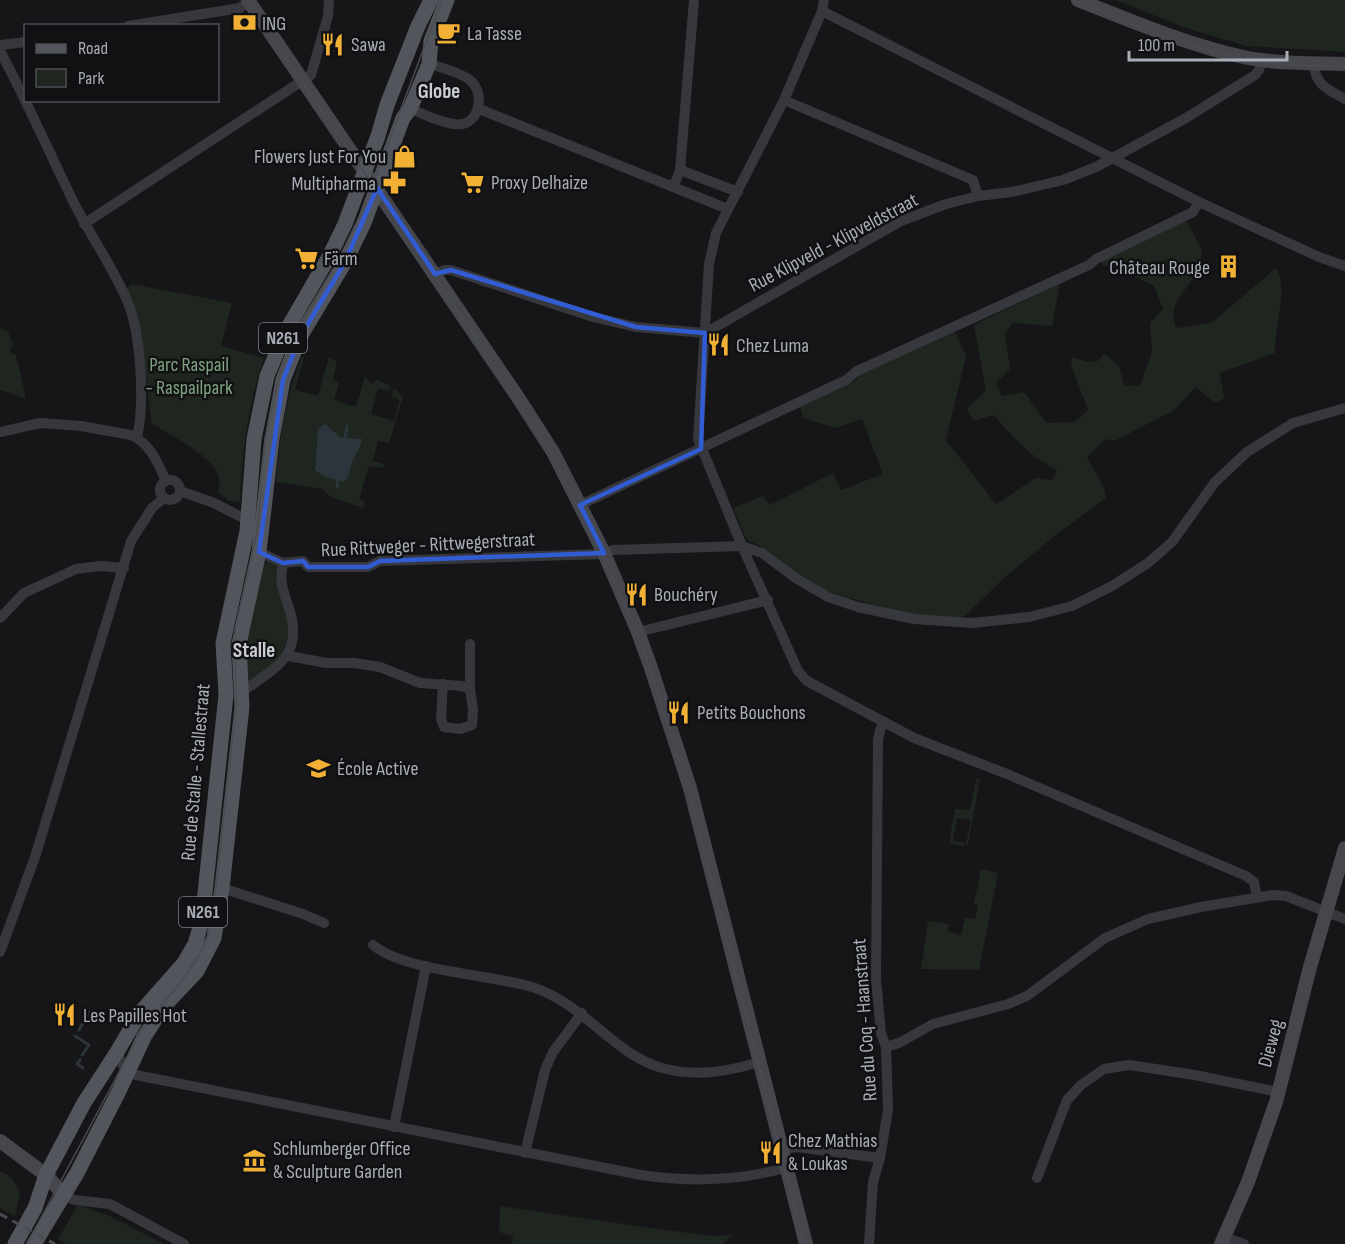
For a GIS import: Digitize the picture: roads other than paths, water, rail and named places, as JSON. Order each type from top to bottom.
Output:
[{"type":"main road","name":"N261","points":[[365,171],[387,105],[431,0]]},
{"type":"main road","name":"N261","points":[[377,188],[403,118],[410,109],[429,64],[431,41],[447,0]]},
{"type":"main road","points":[[1078,0],[1193,43],[1255,59],[1345,64]]},
{"type":"main road","points":[[249,1],[436,274],[548,445],[604,553],[638,632],[690,788],[807,1244]]},
{"type":"main road","name":"Rue de Stalle - Stallestraat","points":[[34,1244],[84,1103],[140,1013],[184,963],[195,944],[202,921],[226,695],[223,643],[247,520],[254,439],[267,376],[286,331],[330,255],[345,224],[365,171]]},
{"type":"main road","name":"Rue de Stalle - Stallestraat","points":[[15,1244],[34,1208],[55,1185],[128,1071],[154,1021],[164,1006],[197,971],[210,949],[217,923],[222,888],[243,691],[239,644],[259,552],[272,440],[283,380],[300,337],[345,262],[364,223],[377,188]]},
{"type":"main road","name":"Dieweg","points":[[1222,1240],[1248,1182],[1278,1092],[1345,848]]},
{"type":"main road","points":[[0,1141],[55,1185]]},
{"type":"street","points":[[84,224],[311,75],[328,16],[329,0]]},
{"type":"street","points":[[674,186],[680,170],[694,0]]},
{"type":"street","points":[[140,24],[240,8],[249,1]]},
{"type":"street","points":[[1257,897],[1254,882],[1246,876],[1007,774],[914,738],[807,681],[798,671],[742,546],[698,439],[709,264],[716,233],[784,100],[823,5],[1199,202],[1319,257],[1345,266]]},
{"type":"street","points":[[0,45],[24,42]]},
{"type":"street","points":[[0,51],[24,100]]},
{"type":"street","name":"Rue Klipveld - Klipveldstraat","points":[[705,333],[901,221],[946,204],[1063,180],[1113,158],[1186,118],[1245,80],[1255,59]]},
{"type":"street","points":[[1314,63],[1314,75],[1320,83],[1345,99]]},
{"type":"street","points":[[410,109],[456,125],[465,123],[479,109],[478,90],[470,80],[429,64]]},
{"type":"street","points":[[784,100],[973,180],[978,196]]},
{"type":"street","points":[[25,102],[84,224],[129,304],[142,388],[141,422],[137,437]]},
{"type":"street","points":[[479,109],[728,209]]},
{"type":"street","points":[[680,170],[738,192]]},
{"type":"street","points":[[580,505],[846,380],[857,371],[1089,265],[1096,259],[1193,212],[1199,202]]},
{"type":"street","points":[[436,274],[444,270],[451,270],[594,317],[636,327],[705,333]]},
{"type":"street","points":[[742,546],[762,553],[797,579],[828,597],[858,608],[914,619],[972,623],[1029,617],[1072,606],[1112,586],[1148,563],[1172,542],[1215,482],[1247,452],[1293,423],[1345,408]]},
{"type":"street","points":[[0,432],[40,423],[81,426],[137,437],[156,458],[166,481]]},
{"type":"street","points":[[166,481],[176,482],[180,491],[214,503],[247,520]]},
{"type":"street","points":[[164,498],[160,489],[166,481]]},
{"type":"street","points":[[0,952],[35,857],[131,541],[152,508],[164,498],[174,499],[180,491]]},
{"type":"street","name":"Rue Rittweger - Rittwegerstraat","points":[[259,552],[283,563],[303,561],[308,567],[368,567],[380,561],[742,546]]},
{"type":"street","points":[[283,563],[280,581],[294,634],[289,656],[326,663],[363,664],[396,672],[420,682],[462,686],[470,689]]},
{"type":"street","points":[[0,618],[24,593],[76,570],[101,566],[124,568]]},
{"type":"street","points":[[638,632],[768,600]]},
{"type":"street","points":[[443,684],[441,718],[444,727],[460,729],[472,725],[474,710],[470,689],[470,644]]},
{"type":"street","name":"Rue de Stalle - Stallestraat","points":[[243,691],[289,656]]},
{"type":"street","name":"Rue du Coq - Haanstraat","points":[[869,1244],[873,1182],[880,1158],[888,1110],[886,1047],[880,1033],[876,980],[878,740],[884,722]]},
{"type":"street","points":[[222,888],[324,923]]},
{"type":"street","points":[[886,1047],[899,1043],[933,1024],[1008,1004],[1027,996],[1105,938],[1125,928],[1172,912],[1257,897],[1286,896],[1345,919]]},
{"type":"street","points":[[373,945],[382,953],[426,966],[534,987],[554,995],[582,1013],[626,1050],[663,1069],[699,1074],[720,1072],[760,1062]]},
{"type":"street","points":[[394,1127],[426,966]]},
{"type":"street","points":[[525,1153],[545,1070],[553,1052],[582,1013]]},
{"type":"street","points":[[117,1052],[125,1070],[136,1075],[525,1153],[669,1179],[737,1176],[788,1167]]},
{"type":"street","points":[[1037,1178],[1067,1100],[1081,1085],[1104,1069],[1129,1065],[1195,1075],[1278,1092]]},
{"type":"street","points":[[783,1149],[797,1147],[880,1158]]},
{"type":"street","points":[[55,1185],[74,1200],[110,1204],[184,1244]]},
{"type":"street","points":[[1222,1240],[1244,1244]]},
{"type":"waterway","points":[[345,439],[347,426]]},
{"type":"waterway","points":[[337,487],[338,478]]},
{"type":"waterway","points":[[87,1016],[90,1012]]},
{"type":"waterway","points":[[79,1030],[84,1021]]},
{"type":"waterway","points":[[75,1036],[89,1045],[82,1055]]},
{"type":"waterway","points":[[80,1060],[77,1064],[83,1068]]},
{"type":"tram line","points":[[246,0],[428,266],[551,453],[627,610],[646,658],[688,788],[804,1244]]},
{"type":"tram line","points":[[27,1244],[139,1035],[190,970],[206,940],[212,922],[236,707],[235,629],[257,532],[265,439],[278,379],[295,336],[339,259],[364,207],[442,0]]},
{"type":"tram line","points":[[1072,0],[1165,37],[1237,58],[1303,66],[1345,66]]},
{"type":"railway","points":[[0,1214],[55,1244]]},
{"type":"place","name":"ING","points":[[244,23]]},
{"type":"place","name":"La Tasse","points":[[449,33]]},
{"type":"place","name":"Sawa","points":[[333,44]]},
{"type":"place","name":"Flowers Just For You","points":[[404,156]]},
{"type":"place","name":"Proxy Delhaize","points":[[473,182]]},
{"type":"place","name":"Multipharma","points":[[394,183]]},
{"type":"place","name":"Färm","points":[[306,258]]},
{"type":"place","name":"Château Rouge","points":[[1228,267]]},
{"type":"place","name":"Chez Luma","points":[[718,345]]},
{"type":"place","name":"Bouchéry","points":[[636,594]]},
{"type":"place","name":"Petits Bouchons","points":[[679,712]]},
{"type":"place","name":"École Active","points":[[319,768]]},
{"type":"place","name":"Les Papilles Hot","points":[[65,1015]]},
{"type":"place","name":"Chez Mathias & Loukas","points":[[770,1152]]},
{"type":"place","name":"Schlumberger Office & Sculpture Garden","points":[[255,1160]]},
{"type":"district","name":"Globe","points":[[439,91]]},
{"type":"district","name":"Stalle","points":[[254,650]]},
{"type":"park label","name":"Parc Raspail - Raspailpark","points":[[189,376]]}]
